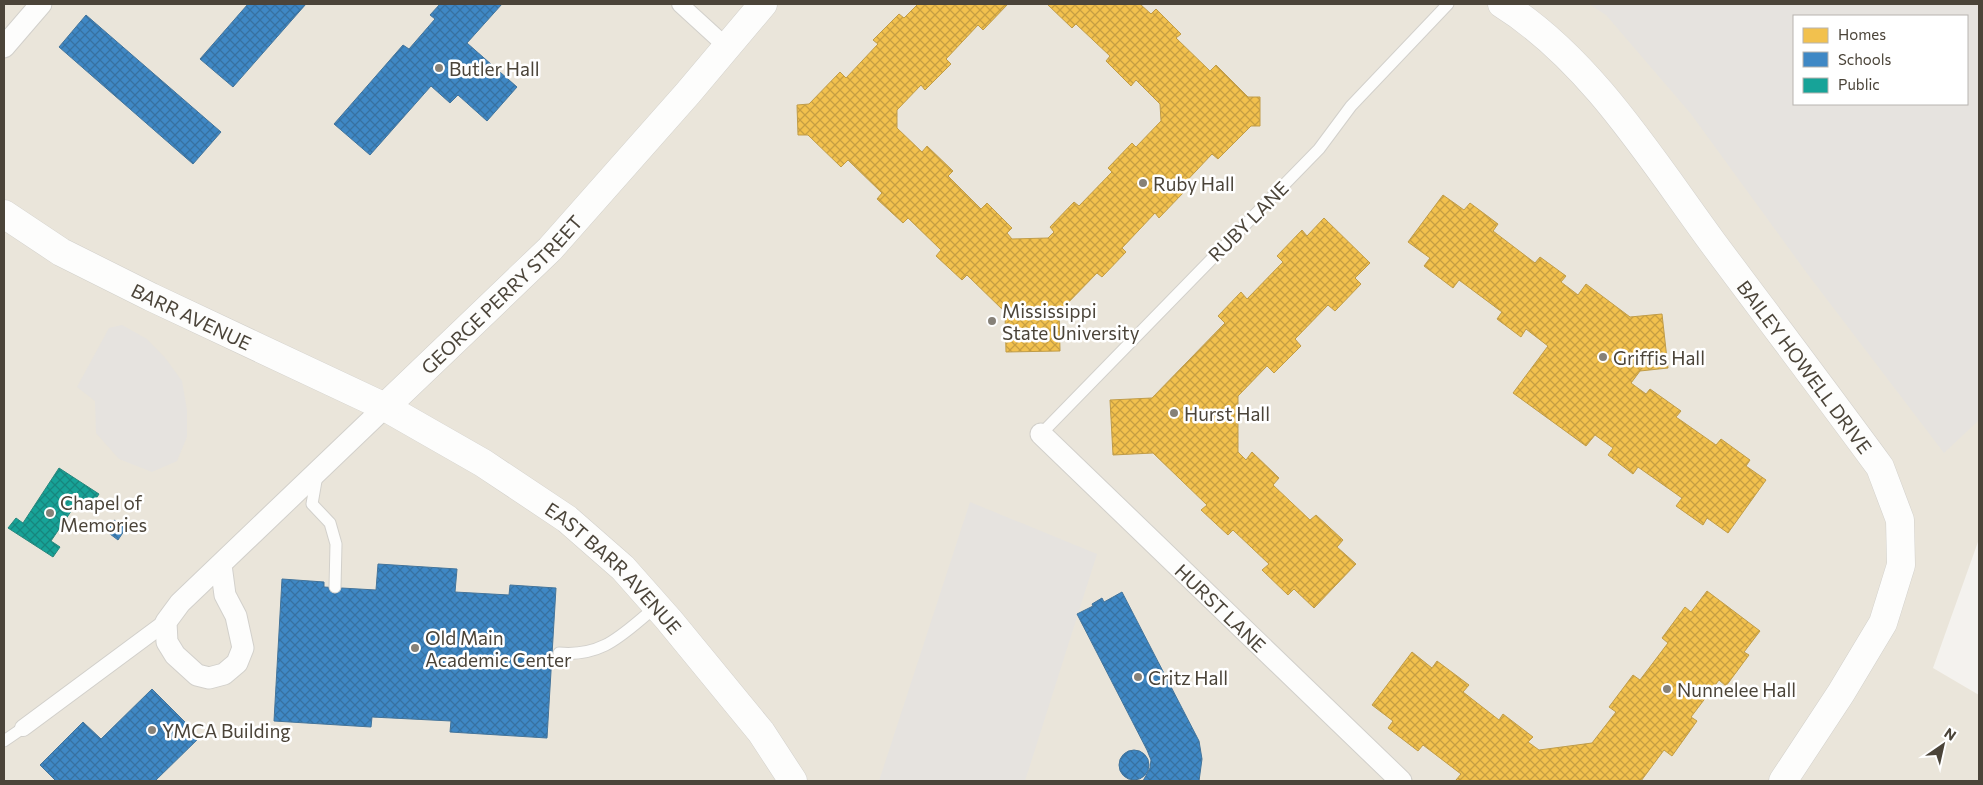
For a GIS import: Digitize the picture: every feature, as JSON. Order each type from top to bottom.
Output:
[{"type":"street","points":[[4,48],[41,4]]},
{"type":"street","points":[[680,4],[727,47]]},
{"type":"street","name":"GEORGE PERRY STREET","points":[[23,728],[166,622],[180,603],[550,250],[763,4]]},
{"type":"street","name":"BAILEY HOWELL DRIVE","points":[[1502,4],[1514,11],[1573,63],[1628,124],[1880,467],[1900,520],[1901,565],[1883,623],[1841,694],[1783,781]]},
{"type":"street","name":"BARR AVENUE","points":[[4,214],[61,252],[151,297],[385,407]]},
{"type":"street","name":"EAST BARR AVENUE","points":[[385,407],[483,463],[567,519],[623,568],[752,720],[793,781]]},
{"type":"street","name":"HURST LANE","points":[[1041,434],[1401,781]]},
{"type":"street","points":[[166,622],[167,642],[186,667],[197,675],[209,678],[224,674],[237,663],[242,648],[241,633],[236,616],[225,595],[221,565]]},
{"type":"lane","name":"RUBY LANE","points":[[1041,434],[1319,149],[1351,106],[1448,4]]},
{"type":"lane","points":[[318,470],[312,504],[330,523],[336,544],[335,587]]},
{"type":"lane","points":[[559,653],[579,655],[606,646],[657,606]]},
{"type":"lane","name":"GEORGE PERRY STREET","points":[[4,741],[23,728]]},
{"type":"shaded area","name":"Mississippi State University","points":[[4,4],[1979,4],[1979,539],[1933,668],[1979,695],[1979,781],[4,781]]},
{"type":"shaded area","points":[[1589,4],[1979,4],[1979,420],[1944,453],[1806,272],[1691,114],[1606,15]]},
{"type":"shaded area","points":[[122,325],[147,339],[166,359],[182,381],[187,410],[187,437],[177,461],[152,472],[119,459],[96,433],[95,401],[77,387],[109,328]]},
{"type":"shaded area","points":[[970,502],[1097,554],[1025,781],[879,781]]},
{"type":"building: Homes","name":"Ruby Hall","points":[[918,4],[1008,4],[983,30],[978,25],[946,59],[951,64],[925,90],[921,85],[897,110],[897,128],[922,152],[927,146],[953,171],[948,176],[981,209],[987,203],[1012,228],[1007,233],[1012,239],[1048,238],[1054,232],[1050,227],[1074,202],[1079,206],[1112,172],[1108,168],[1132,143],[1136,147],[1161,121],[1160,104],[1136,80],[1131,86],[1106,61],[1110,56],[1076,24],[1072,28],[1047,4],[1140,4],[1151,14],[1156,9],[1181,34],[1176,38],[1210,71],[1216,65],[1248,97],[1260,97],[1260,126],[1251,126],[1218,159],[1212,154],[1179,189],[1183,193],[1159,218],[1155,213],[1122,248],[1126,252],[1102,277],[1097,273],[1059,310],[1060,351],[1006,352],[1005,312],[967,275],[962,280],[936,256],[941,250],[908,218],[903,223],[877,199],[882,193],[848,160],[841,167],[808,135],[798,135],[797,105],[809,104],[840,72],[846,78],[878,44],[873,40],[899,14],[904,18]]},
{"type":"building: Homes","name":"Griffis Hall","points":[[1443,195],[1464,210],[1470,203],[1498,224],[1493,231],[1535,263],[1540,257],[1566,276],[1561,282],[1578,295],[1586,284],[1630,317],[1662,314],[1668,368],[1640,371],[1631,383],[1646,394],[1650,389],[1681,411],[1676,417],[1716,445],[1721,439],[1750,460],[1746,466],[1766,480],[1728,533],[1707,518],[1703,525],[1676,506],[1682,498],[1638,467],[1633,474],[1608,455],[1613,448],[1595,435],[1586,446],[1513,393],[1548,346],[1526,329],[1521,337],[1497,319],[1502,312],[1459,280],[1453,288],[1424,266],[1430,258],[1408,242]]},
{"type":"building: Homes","name":"Hurst Hall","points":[[1324,218],[1370,263],[1355,278],[1361,284],[1335,311],[1328,305],[1295,339],[1301,346],[1274,373],[1267,366],[1238,396],[1238,452],[1246,460],[1252,452],[1279,478],[1273,485],[1310,520],[1316,515],[1343,540],[1337,547],[1356,564],[1314,608],[1294,589],[1288,595],[1262,570],[1269,564],[1233,530],[1228,535],[1201,510],[1207,505],[1153,453],[1113,455],[1110,400],[1152,398],[1225,323],[1218,316],[1241,292],[1247,299],[1283,262],[1277,256],[1302,230],[1307,236]]},
{"type":"building: Homes","name":"Nunnelee Hall","points":[[1707,591],[1760,631],[1744,652],[1749,655],[1726,686],[1719,680],[1691,717],[1697,721],[1672,756],[1664,750],[1641,781],[1459,781],[1456,780],[1461,774],[1423,745],[1418,751],[1388,728],[1393,721],[1372,705],[1412,652],[1432,668],[1437,661],[1469,685],[1463,692],[1499,720],[1503,714],[1533,737],[1528,742],[1539,750],[1592,743],[1616,712],[1609,707],[1633,675],[1640,680],[1668,643],[1662,638],[1685,607],[1691,612]]},
{"type":"building: Schools","points":[[248,4],[306,4],[233,87],[200,59]]},
{"type":"building: Schools","name":"Butler Hall","points":[[440,4],[502,4],[467,43],[517,87],[487,121],[458,95],[450,103],[431,86],[370,155],[334,124],[403,45],[409,49],[435,19],[430,15]]},
{"type":"building: Schools","points":[[86,15],[221,132],[193,164],[59,47]]},
{"type":"building: Schools","points":[[114,520],[126,528],[118,540],[106,531]]},
{"type":"building: Schools","name":"Old Main Academic Center","points":[[378,564],[457,569],[455,592],[509,595],[510,585],[556,588],[547,738],[450,732],[451,721],[372,717],[371,727],[274,721],[282,579],[324,582],[324,587],[376,590]]},
{"type":"building: Schools","name":"Critz Hall","points":[[1122,592],[1199,741],[1202,759],[1199,781],[1143,781],[1150,768],[1151,760],[1077,614],[1093,606],[1092,604],[1102,598],[1104,602]]},
{"type":"building: Schools","name":"YMCA Building","points":[[152,689],[200,737],[155,781],[56,781],[40,765],[83,722],[101,739]]},
{"type":"building: Schools","points":[[1134,750],[1140,751],[1148,759],[1148,771],[1140,779],[1134,780],[1128,779],[1120,771],[1119,765],[1120,759],[1128,751]]},
{"type":"building: Public","name":"Chapel of Memories","points":[[59,468],[99,494],[90,508],[78,501],[51,541],[60,547],[53,557],[8,528],[16,518],[23,523]]},
{"type":"place","name":"Butler Hall","points":[[439,68]]},
{"type":"place","name":"Ruby Hall","points":[[1143,183]]},
{"type":"place","name":"Mississippi State University","points":[[992,321]]},
{"type":"place","name":"Griffis Hall","points":[[1603,357]]},
{"type":"place","name":"Hurst Hall","points":[[1174,413]]},
{"type":"place","name":"Chapel of Memories","points":[[50,513]]},
{"type":"place","name":"Old Main Academic Center","points":[[415,648]]},
{"type":"place","name":"Critz Hall","points":[[1138,677]]},
{"type":"place","name":"Nunnelee Hall","points":[[1667,689]]},
{"type":"place","name":"YMCA Building","points":[[152,730]]}]
